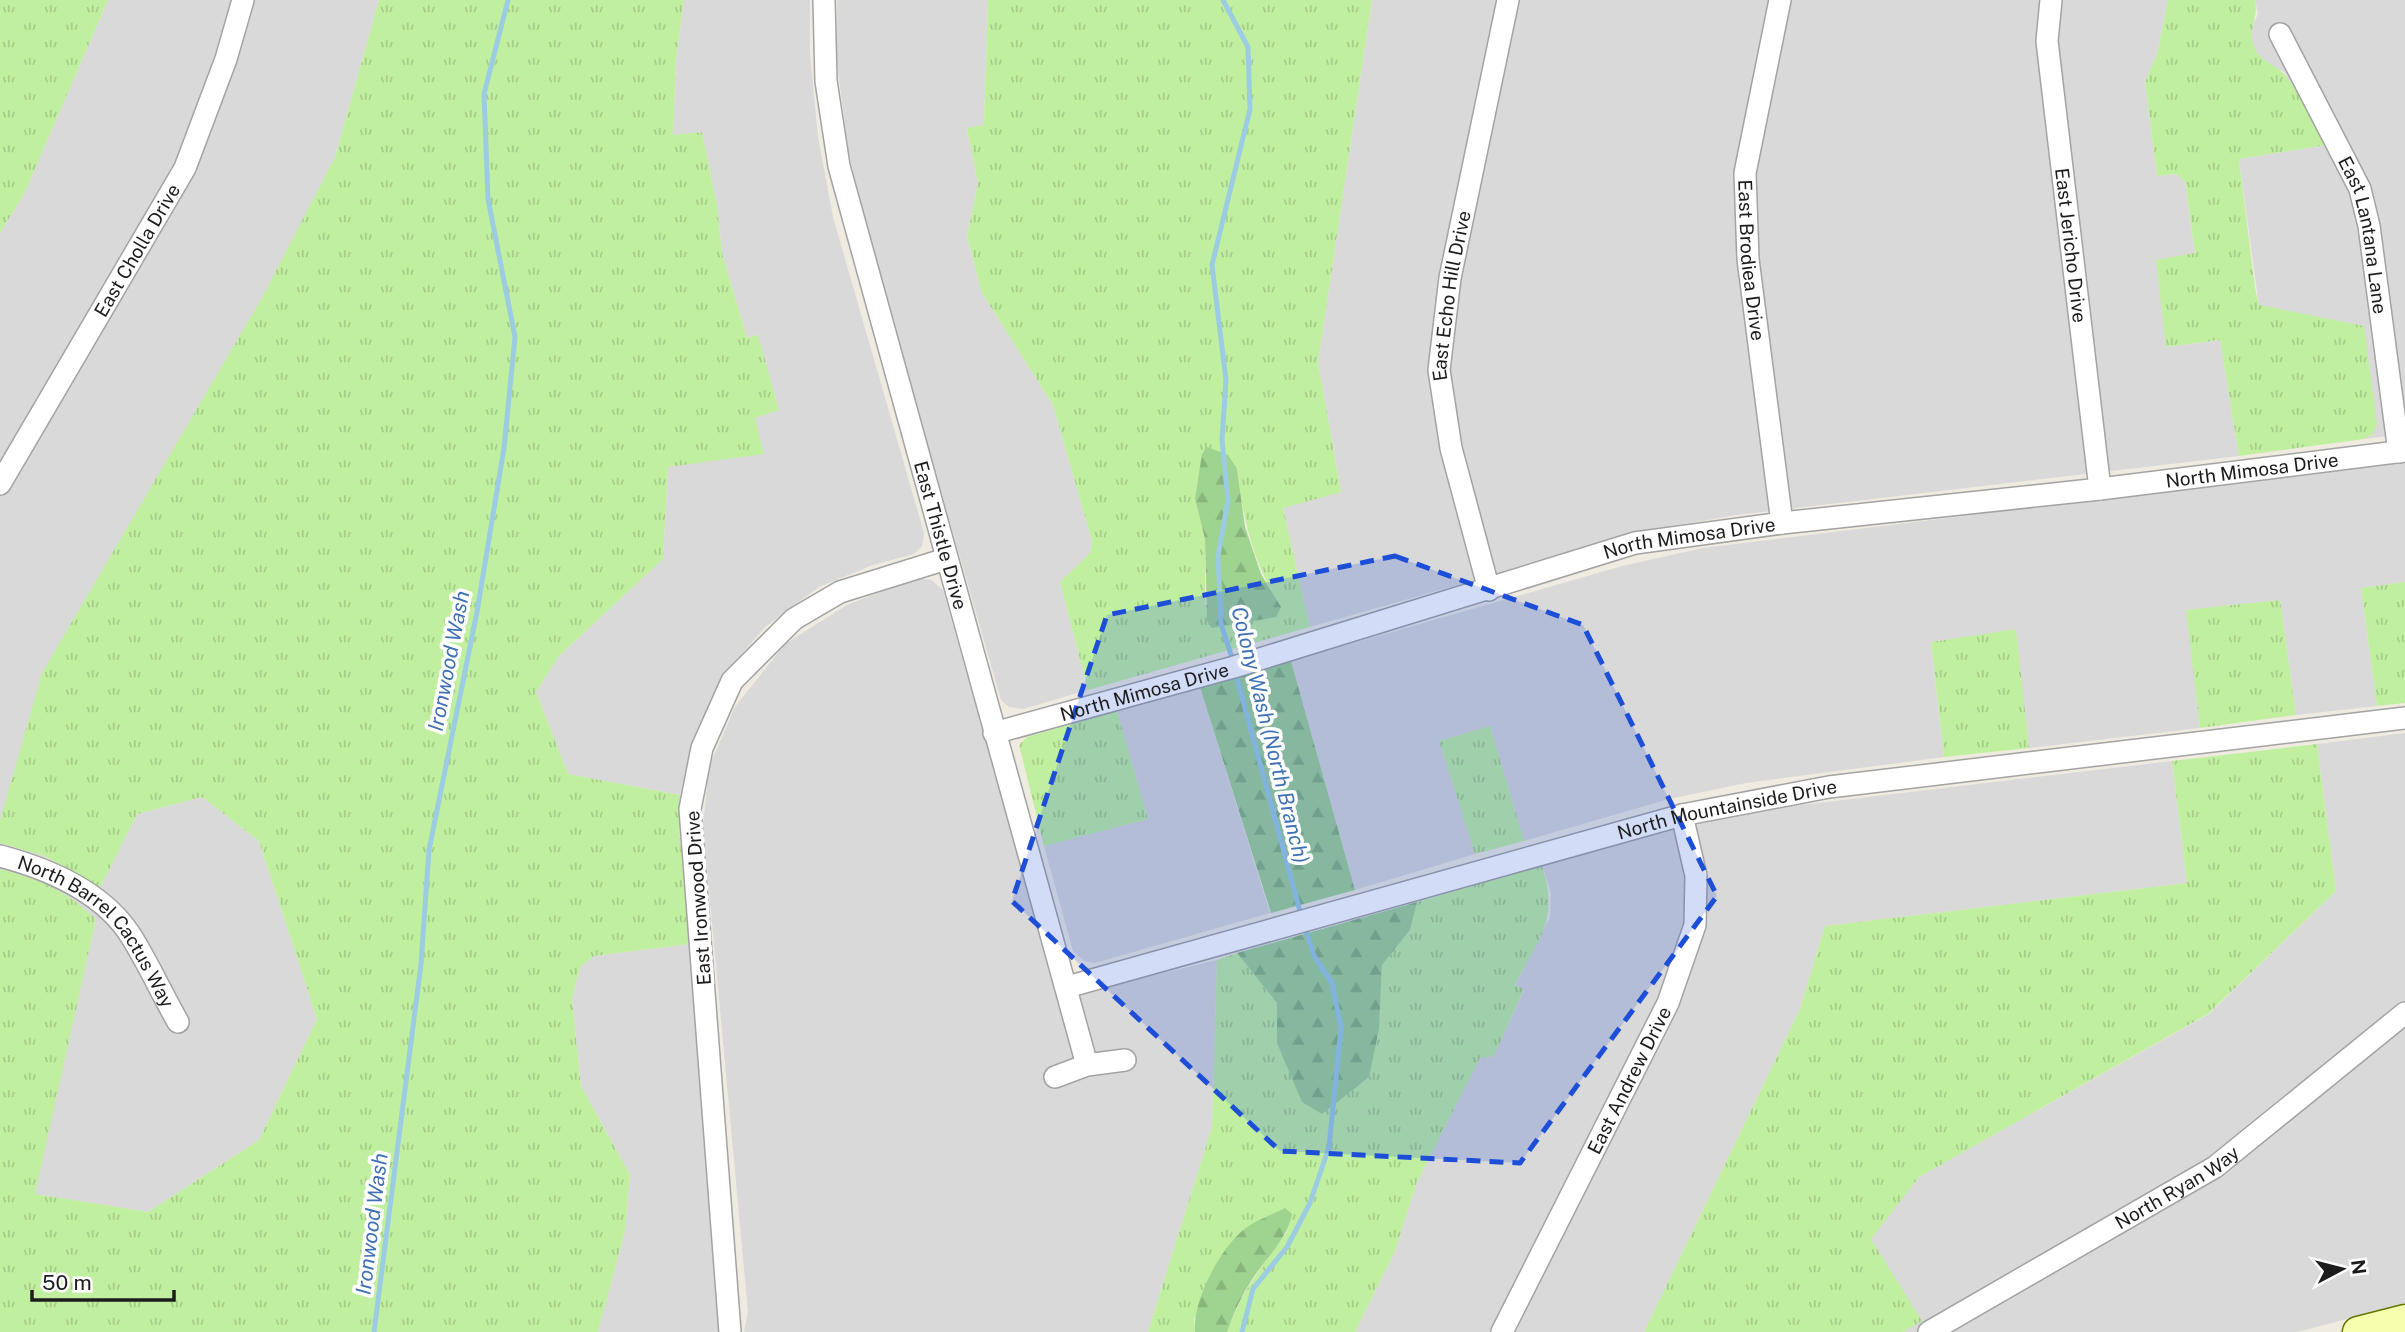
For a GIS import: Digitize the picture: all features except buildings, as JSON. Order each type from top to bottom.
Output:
[{"type":"main road","points":[[2358,1332],[2405,1320]]},
{"type":"street","name":"East Cholla Drive","points":[[0,484],[185,168],[226,59],[243,0]]},
{"type":"street","name":"East Thistle Drive","points":[[824,0],[826,81],[839,166],[946,559],[1068,987],[1087,1065]]},
{"type":"street","name":"East Echo Hill Drive","points":[[1489,590],[1451,448],[1439,370],[1450,278],[1508,0]]},
{"type":"street","name":"East Brodiea Drive","points":[[1780,0],[1745,173],[1748,259],[1782,523]]},
{"type":"street","name":"East Jericho Drive","points":[[2050,0],[2047,41],[2101,489]]},
{"type":"street","name":"East Lantana Lane","points":[[2280,34],[2360,189],[2369,226],[2402,452]]},
{"type":"street","name":"North Mimosa Drive","points":[[995,733],[1234,667],[1635,543],[1782,523],[2101,489],[2402,452]]},
{"type":"street","name":"East Ironwood Drive","points":[[730,1332],[690,809],[702,748],[732,681],[794,618],[840,592],[946,559]]},
{"type":"street","name":"North Mountainside Drive","points":[[1068,987],[1682,815],[1829,788],[2405,718]]},
{"type":"street","name":"East Andrew Drive","points":[[1502,1332],[1668,1003],[1695,925],[1696,876],[1682,815]]},
{"type":"street","name":"North Barrel Cactus Way","points":[[0,856],[39,866],[89,893],[130,934],[178,1022]]},
{"type":"street","name":"North Ryan Way","points":[[1929,1332],[2215,1167],[2405,1013]]},
{"type":"street","points":[[1055,1077],[1087,1065],[1125,1060]]},
{"type":"highlighted area","points":[[1395,556],[1583,625],[1717,896],[1520,1163],[1280,1151],[1012,901],[1107,615]]},
{"type":"shaded area","points":[[108,0],[379,0],[335,157],[0,821],[0,233],[24,194]]},
{"type":"shaded area","points":[[684,0],[810,0],[810,54],[818,137],[833,217],[924,533],[922,546],[914,554],[870,566],[819,587],[765,627],[723,676],[693,739],[680,795],[568,774],[536,692],[558,657],[663,559],[668,467],[755,418],[779,410],[757,335],[747,338],[722,253],[717,205],[702,132],[673,136],[676,59]]},
{"type":"shaded area","points":[[837,0],[988,0],[984,125],[967,129],[978,183],[967,237],[982,293],[1053,405],[1092,541],[1090,553],[1060,582],[1088,690],[1023,709],[1009,707],[1001,700],[869,241],[848,149],[837,62]]},
{"type":"shaded area","points":[[1372,0],[2168,0],[2157,55],[2145,82],[2157,176],[2176,174],[2185,182],[2195,254],[2167,347],[2220,340],[2239,456],[1737,515],[1650,530],[1310,627],[1283,508],[1341,491],[1318,362]]},
{"type":"shaded area","points":[[2255,0],[2405,0],[2405,434],[2364,439],[2373,434],[2364,326],[2259,306],[2239,159],[2326,145],[2284,72],[2262,60],[2254,48],[2250,31],[2258,14]]},
{"type":"shaded area","points":[[2405,462],[2405,582],[2361,588],[2377,706],[2296,715],[2280,600],[2187,610],[2200,728],[2029,748],[2015,630],[1931,643],[1944,757],[1746,783],[1669,799],[1524,841],[1490,726],[1439,741],[1475,854],[1355,890],[1291,661],[1622,566],[1703,548]]},
{"type":"shaded area","points":[[916,578],[931,580],[943,590],[1058,998],[1217,960],[1212,1127],[1148,1332],[744,1332],[748,1312],[703,825],[709,767],[735,707],[785,644],[847,605]]},
{"type":"shaded area","points":[[1200,687],[1270,913],[1095,963],[1084,961],[1073,951],[1044,846],[1148,819],[1117,711]]},
{"type":"shaded area","points":[[2405,733],[2405,1304],[2297,1332],[1903,1332],[1921,1321],[1870,1239],[1919,1177],[2209,1014],[2336,891],[2317,744]]},
{"type":"shaded area","points":[[2172,761],[2187,883],[1825,926],[1800,1009],[1644,1332],[1355,1332],[1395,1251],[1417,1182],[1480,1058],[1494,1056],[1524,990],[1515,986],[1550,917],[1551,893],[1542,865],[1647,835],[1784,807]]},
{"type":"shaded area","points":[[202,797],[259,841],[317,1019],[259,1140],[148,1212],[34,1194],[96,919],[33,878],[0,869],[0,843],[45,856],[100,887],[137,814]]},
{"type":"shaded area","points":[[689,944],[720,1298],[719,1328],[718,1332],[598,1332],[625,1231],[630,1175],[581,1086],[572,999],[580,967],[594,956]]},
{"type":"green space","points":[[0,0],[108,0],[24,194],[0,233]]},
{"type":"green space","points":[[379,0],[684,0],[676,59],[673,135],[702,132],[717,205],[722,253],[747,338],[758,335],[779,410],[755,418],[764,454],[668,467],[663,559],[558,657],[536,692],[568,774],[680,795],[679,828],[689,944],[594,956],[580,967],[572,999],[581,1086],[630,1175],[625,1231],[598,1332],[0,1332],[0,869],[52,887],[74,900],[96,919],[35,1194],[148,1212],[259,1140],[317,1019],[259,841],[202,797],[137,814],[100,888],[45,856],[0,843],[0,821],[42,673],[263,296],[335,157]]},
{"type":"green space","points":[[988,0],[1372,0],[1318,362],[1341,492],[1283,508],[1310,627],[1088,690],[1060,582],[1090,553],[1092,541],[1053,405],[982,293],[967,237],[978,183],[967,128],[984,125]],"holes":[[[1237,469],[1246,524],[1256,557],[1281,607],[1205,605],[1205,539],[1195,499]]]},
{"type":"green space","points":[[2168,0],[2255,0],[2252,40],[2257,52],[2281,71],[2291,83],[2326,145],[2239,159],[2255,288],[2259,305],[2364,326],[2377,424],[2373,434],[2364,439],[2239,456],[2220,340],[2166,347],[2156,260],[2195,253],[2185,182],[2176,174],[2157,176],[2145,82],[2157,55]]},
{"type":"green space","points":[[1207,447],[1228,455],[1237,469],[1245,527],[1261,574],[1281,607],[1276,617],[1212,628],[1207,621],[1205,539],[1195,499],[1202,454]]},
{"type":"green space","points":[[2405,582],[2405,703],[2377,706],[2361,588]]},
{"type":"green space","points":[[2280,600],[2296,715],[2200,728],[2186,610]]},
{"type":"green space","points":[[2016,629],[2029,748],[1944,757],[1931,642]]},
{"type":"green space","points":[[1291,661],[1355,890],[1271,913],[1200,687]]},
{"type":"green space","points":[[1117,711],[1148,819],[1044,846],[1019,745],[1027,737]]},
{"type":"green space","points":[[1490,726],[1524,841],[1475,854],[1439,741]]},
{"type":"green space","points":[[2317,744],[2336,891],[2208,1014],[1919,1177],[1871,1239],[1922,1321],[1903,1332],[1644,1332],[1800,1009],[1825,926],[2187,883],[2172,761]]},
{"type":"green space","points":[[1542,865],[1547,884],[1548,915],[1539,940],[1515,985],[1524,989],[1494,1056],[1480,1058],[1417,1182],[1395,1251],[1355,1332],[1227,1332],[1246,1291],[1289,1229],[1194,1318],[1195,1332],[1148,1332],[1212,1127],[1217,960],[1237,953],[1277,1003],[1277,1043],[1379,1029],[1382,965],[1410,930],[1417,902]]},
{"type":"green space","points":[[1417,902],[1410,930],[1382,965],[1379,1029],[1369,1077],[1322,1114],[1302,1102],[1277,1043],[1277,1003],[1237,953]]},
{"type":"green space","points":[[1285,1208],[1292,1214],[1285,1232],[1247,1287],[1227,1332],[1195,1332],[1202,1292],[1225,1251],[1246,1227]]},
{"type":"waterway","name":"Ironwood Wash","points":[[374,1332],[421,964],[429,850],[477,612],[504,448],[515,337],[488,199],[484,94],[508,0]]},
{"type":"waterway","name":"Colony Wash (North Branch)","points":[[1223,0],[1248,47],[1250,109],[1212,265],[1226,380],[1222,440],[1228,501],[1218,556],[1221,624],[1233,661]]},
{"type":"waterway","name":"Colony Wash (North Branch)","points":[[1235,671],[1301,915]]},
{"type":"waterway","name":"Colony Wash (North Branch)","points":[[1242,1332],[1253,1289],[1287,1247],[1310,1203],[1329,1147],[1341,1028],[1332,983],[1314,956],[1304,924]]}]
